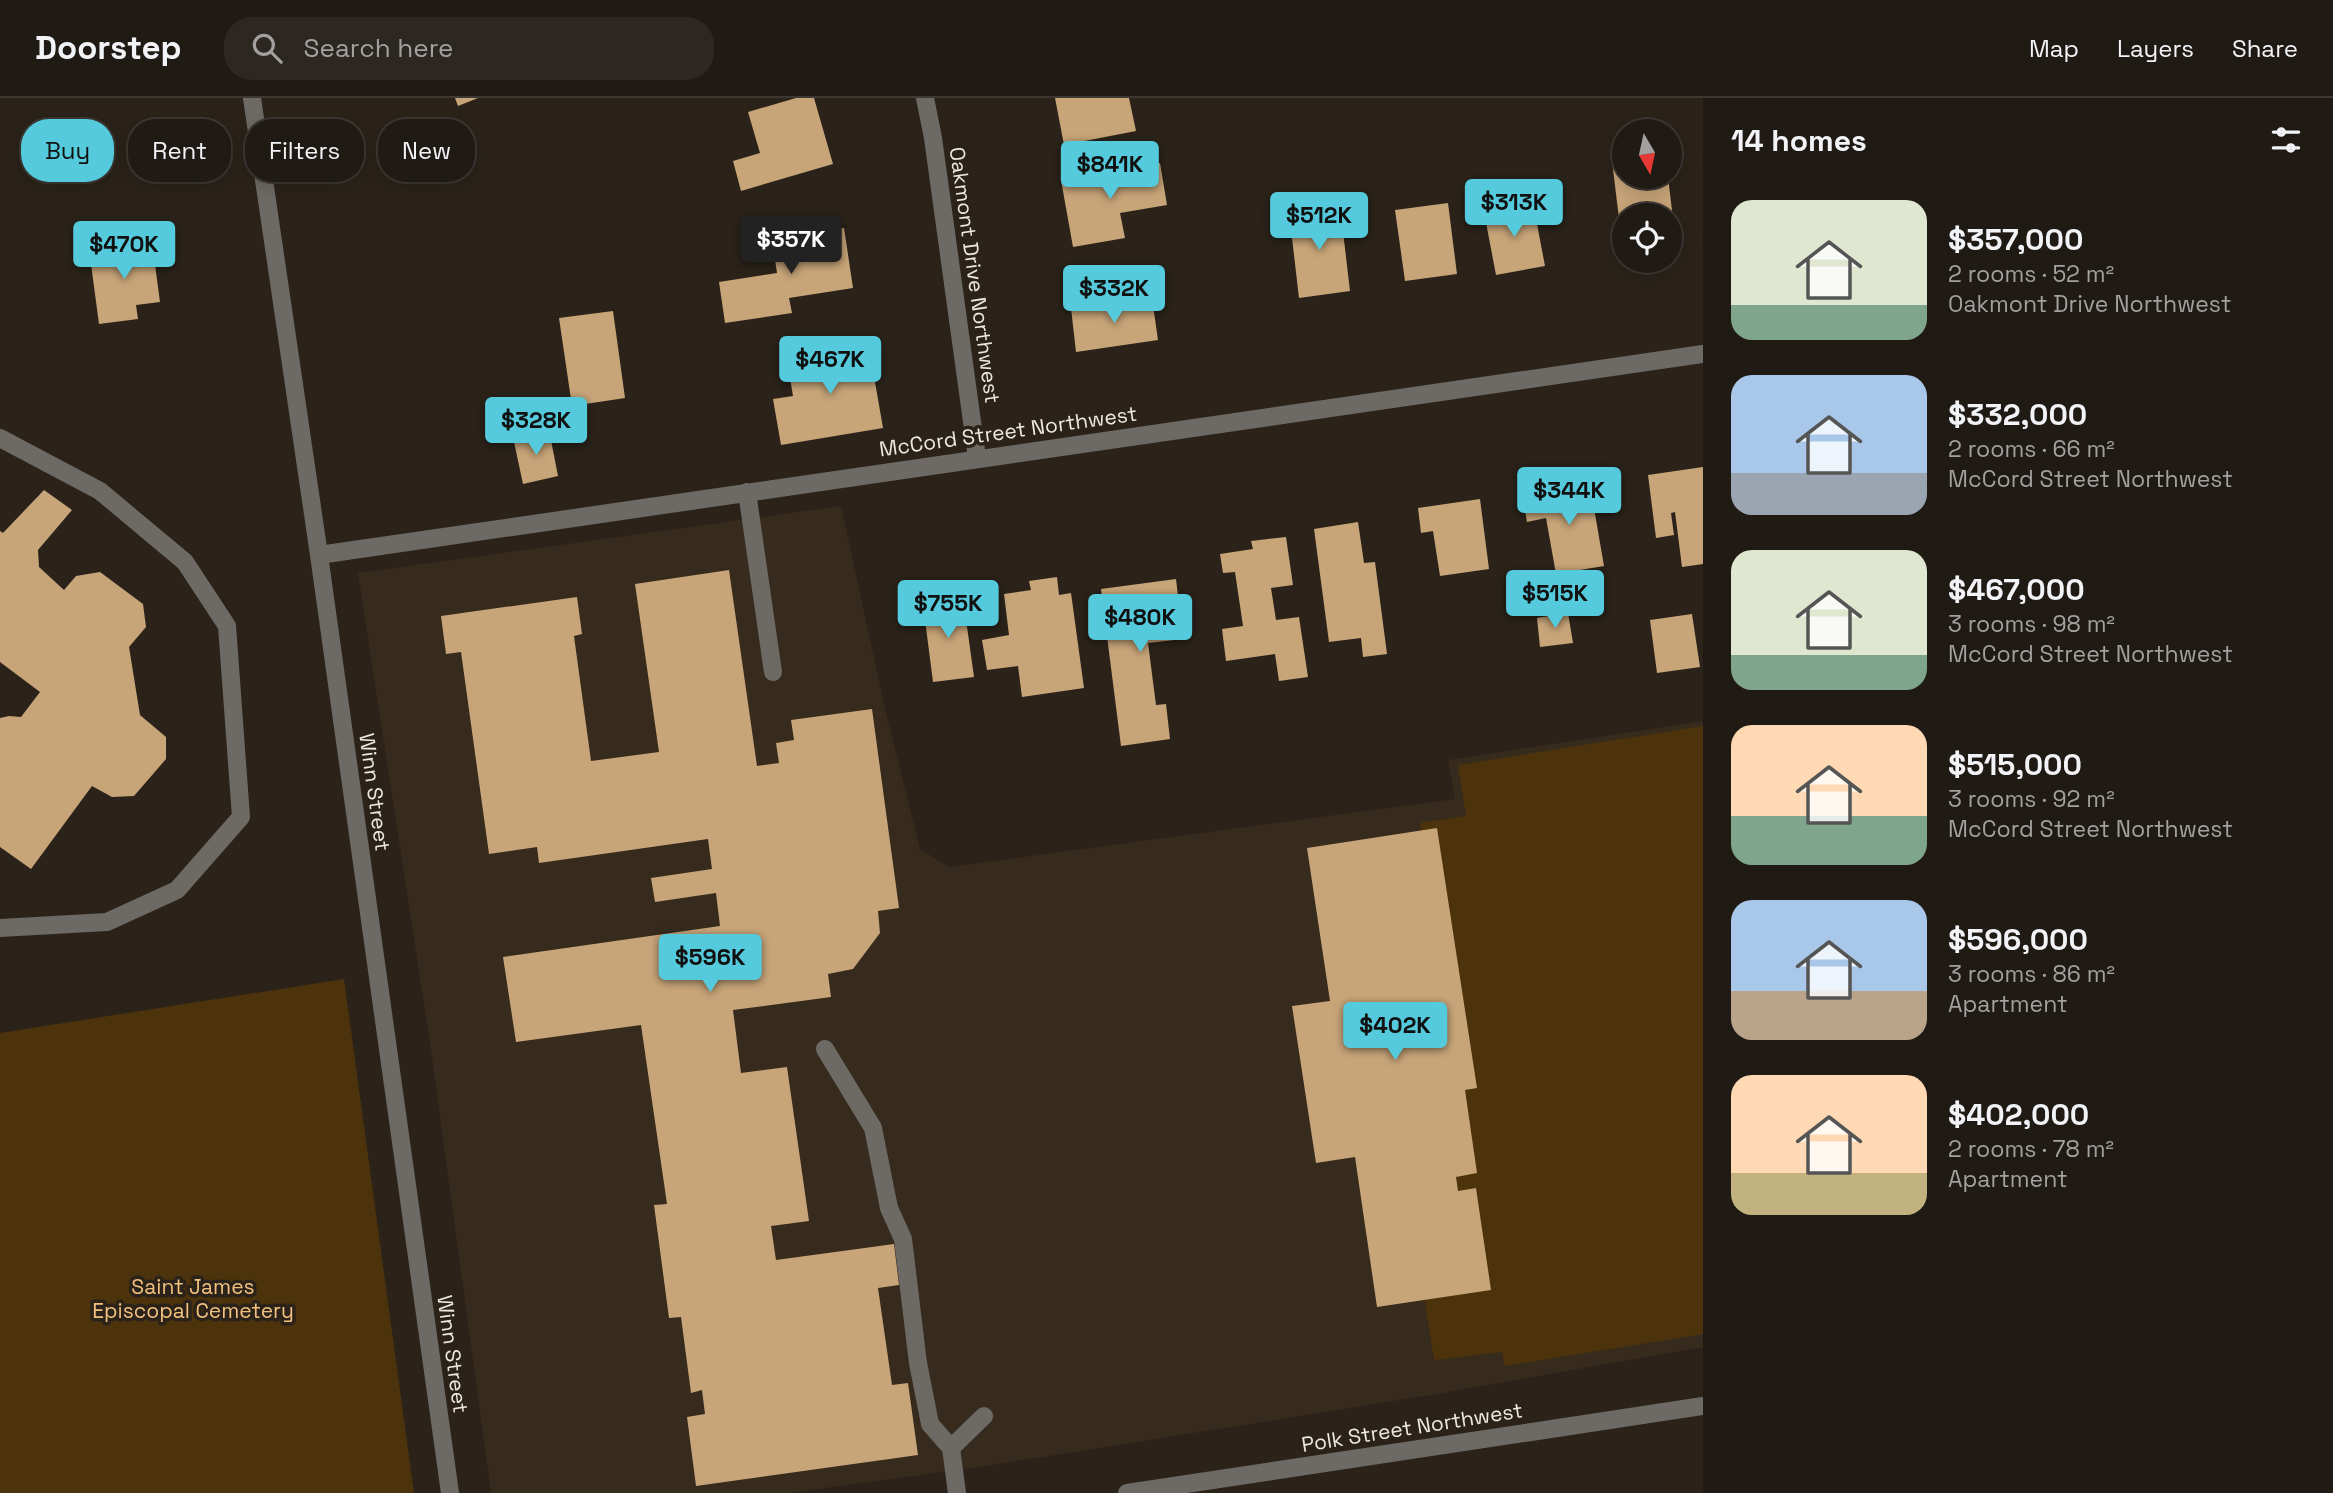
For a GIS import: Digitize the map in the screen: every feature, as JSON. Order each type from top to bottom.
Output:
[{"type":"street","name":"Winn Street","points":[[252,98],[319,555],[450,1493]]},
{"type":"street","name":"Oakmont Drive Northwest","points":[[925,98],[933,138],[977,458]]},
{"type":"street","name":"McCord Street Northwest","points":[[319,555],[1703,354]]},
{"type":"street","points":[[0,438],[100,491],[185,562],[227,626],[241,817],[177,890],[107,922],[0,928]]},
{"type":"street","points":[[747,492],[773,672]]},
{"type":"street","points":[[825,1049],[873,1128],[889,1208],[902,1240],[918,1363],[930,1424],[951,1448],[957,1493]]},
{"type":"street","name":"Polk Street Northwest","points":[[1127,1493],[1703,1406]]},
{"type":"street","points":[[951,1448],[984,1416]]},
{"type":"shaded area","points":[[841,506],[886,713],[920,849],[949,867],[1455,799],[1448,760],[1703,721],[1703,1347],[1431,1395],[993,1465],[789,1493],[491,1493],[431,1050],[358,573]]},
{"type":"green space","points":[[1703,726],[1703,1334],[1505,1366],[1502,1352],[1434,1360],[1354,845],[1422,835],[1420,823],[1466,816],[1458,765]]},
{"type":"green space","name":"Saint James Episcopal Cemetery","points":[[344,979],[414,1493],[0,1493],[0,1033]]},
{"type":"building","points":[[455,98],[478,98],[458,106]]},
{"type":"building","points":[[796,98],[814,98],[833,164],[741,191],[733,161],[760,153],[748,112]]},
{"type":"building","points":[[1055,98],[1129,98],[1136,131],[1064,145]]},
{"type":"building","points":[[1160,163],[1167,205],[1120,213],[1125,238],[1073,247],[1061,180]]},
{"type":"building","points":[[1615,189],[1669,189],[1671,203],[1617,203]]},
{"type":"building","points":[[1448,203],[1457,274],[1405,281],[1395,210]]},
{"type":"building","points":[[1533,203],[1545,266],[1496,275],[1484,212]]},
{"type":"building","points":[[1340,206],[1350,291],[1299,298],[1289,212]]},
{"type":"building","points":[[844,228],[853,288],[789,298],[792,313],[725,323],[719,282],[777,273],[772,239]]},
{"type":"building","points":[[152,242],[160,302],[136,305],[138,319],[99,324],[89,249]]},
{"type":"building","points":[[1152,298],[1158,340],[1076,352],[1071,308]]},
{"type":"building","points":[[613,311],[625,398],[572,406],[559,318]]},
{"type":"building","points":[[855,338],[859,361],[871,359],[883,428],[781,445],[773,399],[793,396],[789,372],[810,368],[807,346]]},
{"type":"building","points":[[549,430],[558,476],[523,484],[513,437]]},
{"type":"building","points":[[1703,467],[1703,564],[1682,567],[1675,512],[1671,513],[1674,535],[1656,538],[1648,475]]},
{"type":"building","points":[[1590,485],[1604,566],[1556,574],[1546,518],[1527,522],[1523,497]]},
{"type":"building","points":[[44,490],[72,510],[38,550],[39,567],[64,590],[76,576],[100,572],[143,604],[146,627],[129,647],[140,715],[166,737],[166,759],[134,796],[112,797],[92,786],[31,869],[0,847],[0,718],[21,717],[40,692],[0,662],[0,531],[3,533]]},
{"type":"building","points":[[1480,499],[1489,569],[1440,576],[1433,531],[1421,533],[1418,508]]},
{"type":"building","points":[[1358,522],[1364,563],[1375,562],[1387,654],[1363,657],[1361,638],[1329,642],[1314,529]]},
{"type":"building","points":[[1286,537],[1293,585],[1271,588],[1276,620],[1299,617],[1308,677],[1279,681],[1275,654],[1226,661],[1222,629],[1243,626],[1235,572],[1223,573],[1220,554],[1253,549],[1251,541]]},
{"type":"building","points":[[729,570],[757,766],[779,763],[776,743],[794,740],[791,720],[872,709],[899,908],[878,911],[880,933],[853,969],[828,974],[831,997],[733,1010],[741,1073],[787,1067],[809,1221],[771,1226],[776,1260],[894,1244],[899,1285],[878,1288],[892,1385],[908,1383],[918,1455],[696,1486],[687,1417],[705,1414],[702,1390],[691,1393],[681,1317],[669,1318],[654,1205],[667,1204],[641,1025],[516,1042],[503,957],[720,926],[716,893],[655,902],[651,878],[712,869],[708,839],[539,863],[537,847],[489,854],[461,652],[446,654],[441,616],[577,597],[582,634],[574,636],[591,761],[659,752],[635,584]]},
{"type":"building","points":[[1057,577],[1059,595],[1071,593],[1084,688],[1022,697],[1018,666],[987,670],[982,640],[1009,635],[1004,594],[1031,590],[1029,581]]},
{"type":"building","points":[[1176,579],[1183,639],[1148,643],[1156,705],[1166,704],[1170,739],[1121,746],[1101,589]]},
{"type":"building","points":[[963,598],[974,677],[933,682],[923,604]]},
{"type":"building","points":[[1568,613],[1573,643],[1540,647],[1537,618]]},
{"type":"building","points":[[1692,614],[1700,667],[1657,673],[1650,620]]},
{"type":"building","points":[[1437,828],[1477,1088],[1465,1090],[1477,1173],[1456,1177],[1458,1191],[1476,1188],[1491,1290],[1377,1307],[1355,1157],[1316,1163],[1292,1006],[1330,1001],[1307,848]]}]
